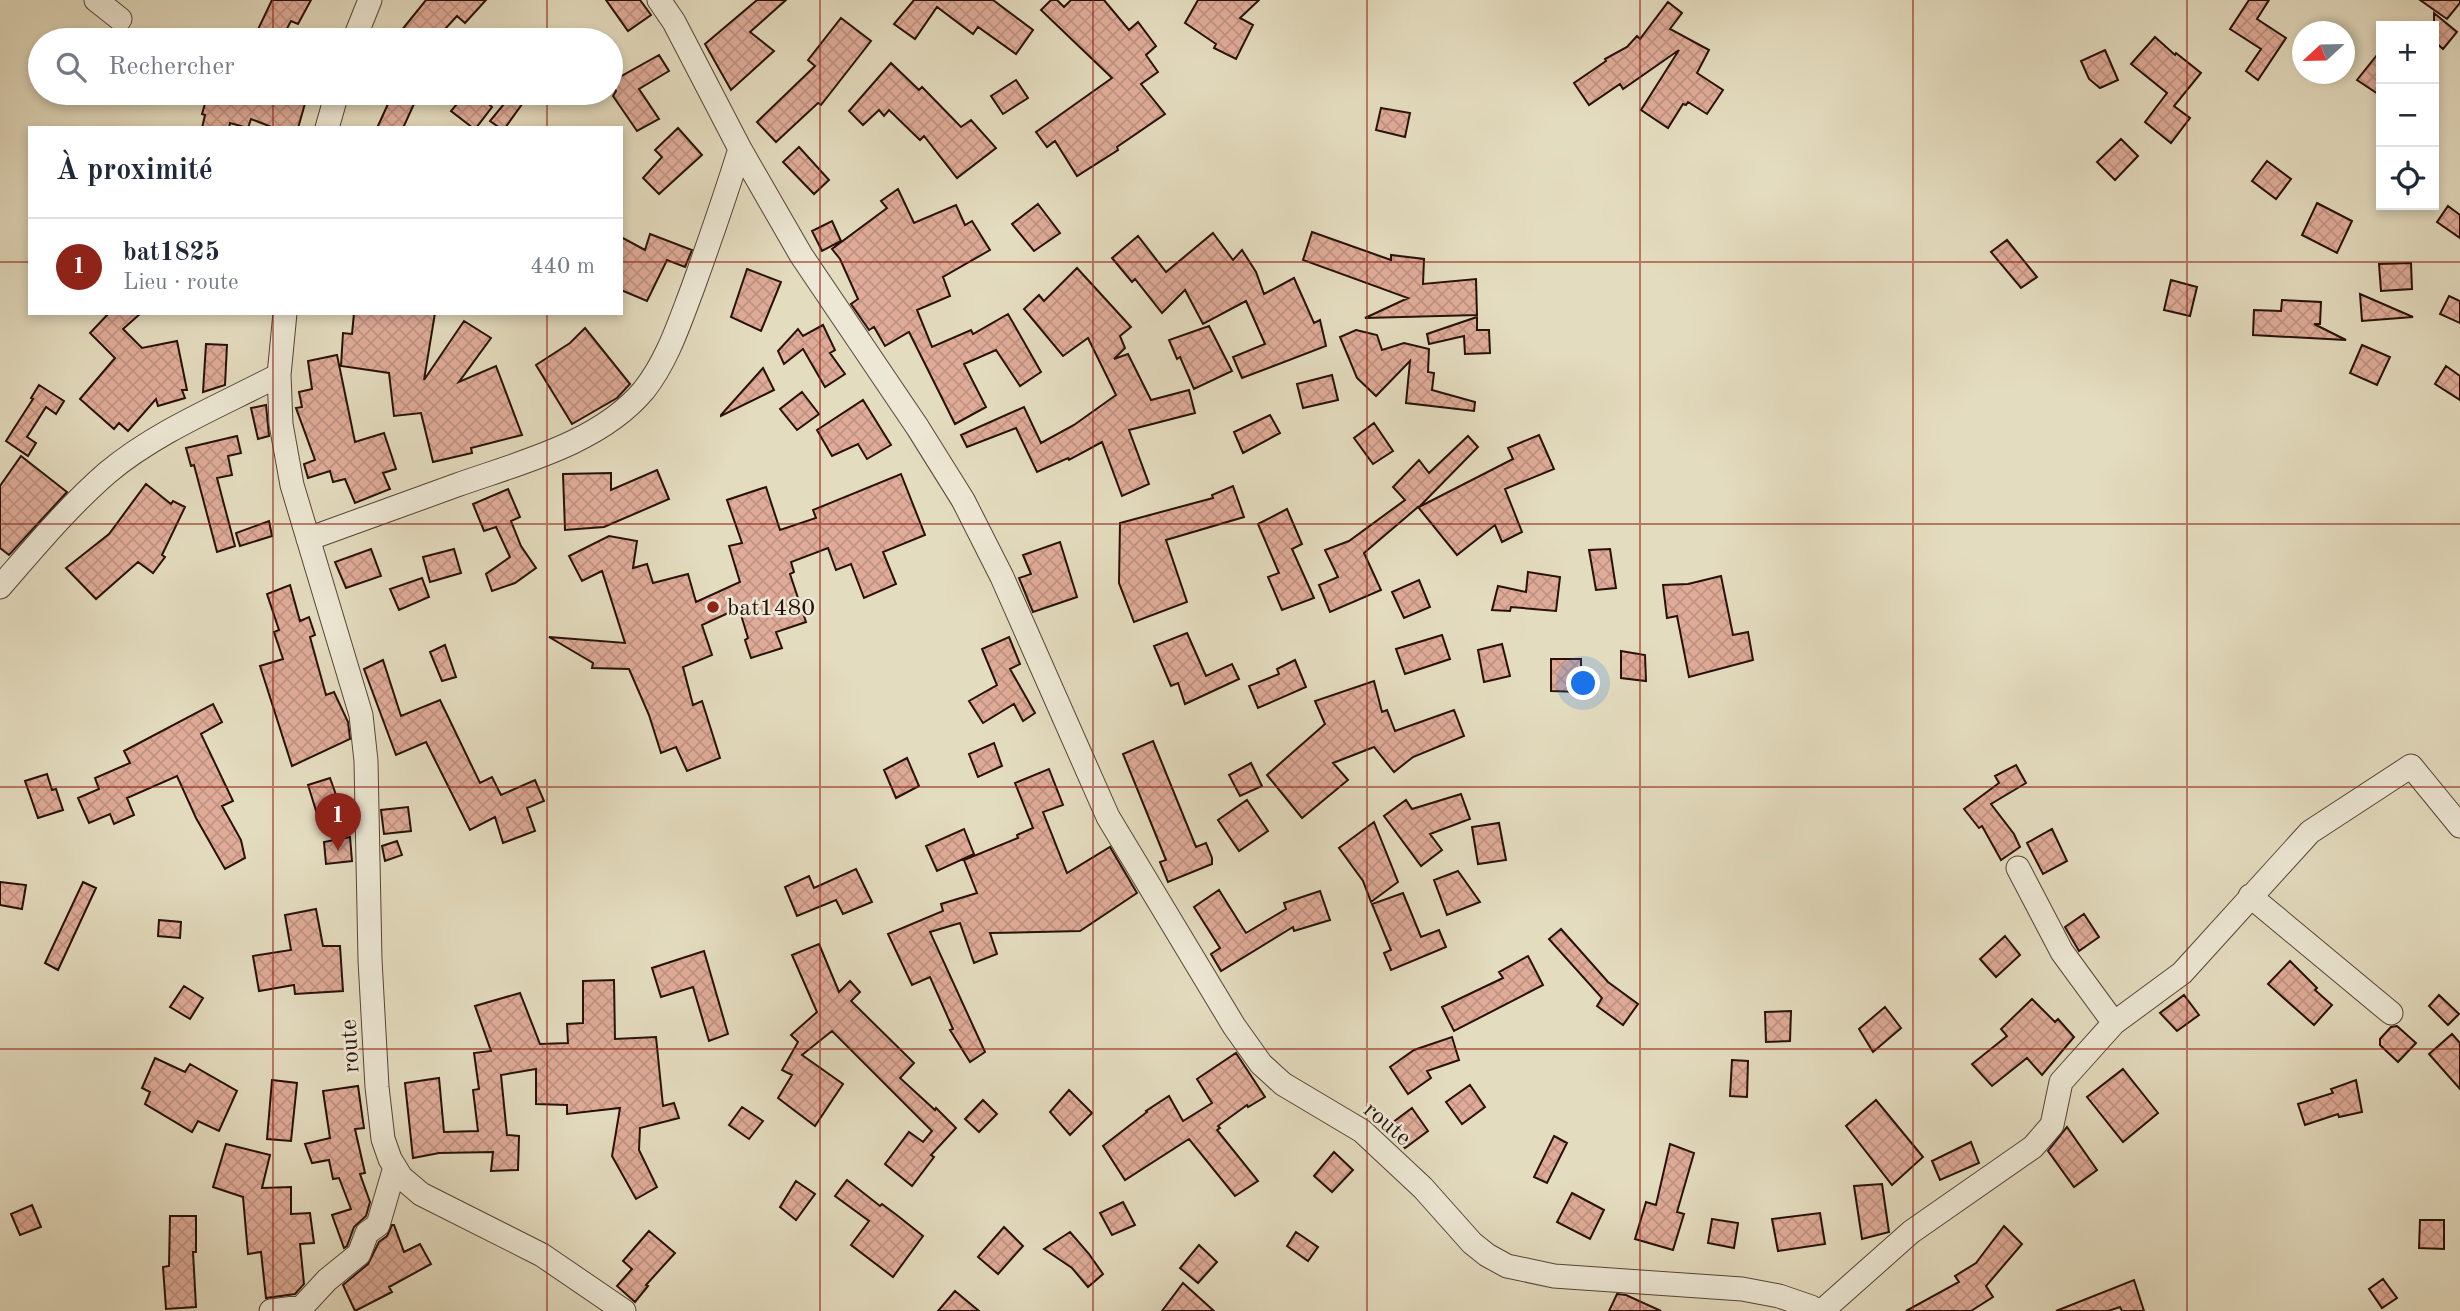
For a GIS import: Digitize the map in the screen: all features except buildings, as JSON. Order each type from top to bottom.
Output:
[{"type":"street","points":[[96,0],[120,19]]},
{"type":"street","points":[[359,28],[370,0]]},
{"type":"street","name":"route","points":[[659,0],[674,22],[740,149],[801,255],[918,428],[963,500],[1002,577],[1108,817],[1234,1026],[1261,1064],[1283,1084],[1362,1132],[1423,1188],[1472,1243],[1507,1266],[1541,1273],[1742,1290],[1779,1296],[1816,1311]]},
{"type":"street","points":[[328,126],[334,105]]},
{"type":"street","points":[[308,539],[557,450],[626,407],[644,390],[675,336],[721,211],[740,149]]},
{"type":"street","name":"route","points":[[285,315],[279,375],[281,424],[292,485],[361,715],[366,761],[370,960],[377,1087],[383,1139],[401,1177],[421,1194],[542,1255],[624,1311]]},
{"type":"street","points":[[0,587],[65,514],[107,473],[148,444],[279,375]]},
{"type":"street","points":[[1822,1311],[1911,1232],[2033,1147],[2052,1125],[2061,1082],[2114,1023],[2182,973],[2310,832],[2411,766],[2460,826]]},
{"type":"street","points":[[2018,868],[2062,952],[2114,1023]]},
{"type":"street","points":[[2250,896],[2391,1013]]},
{"type":"street","points":[[271,1311],[302,1307],[327,1280],[359,1254],[367,1233],[378,1225],[395,1167]]},
{"type":"place","name":"bat1480","points":[[713,607]]},
{"type":"place","name":"bat1825","points":[[338,851]]}]
